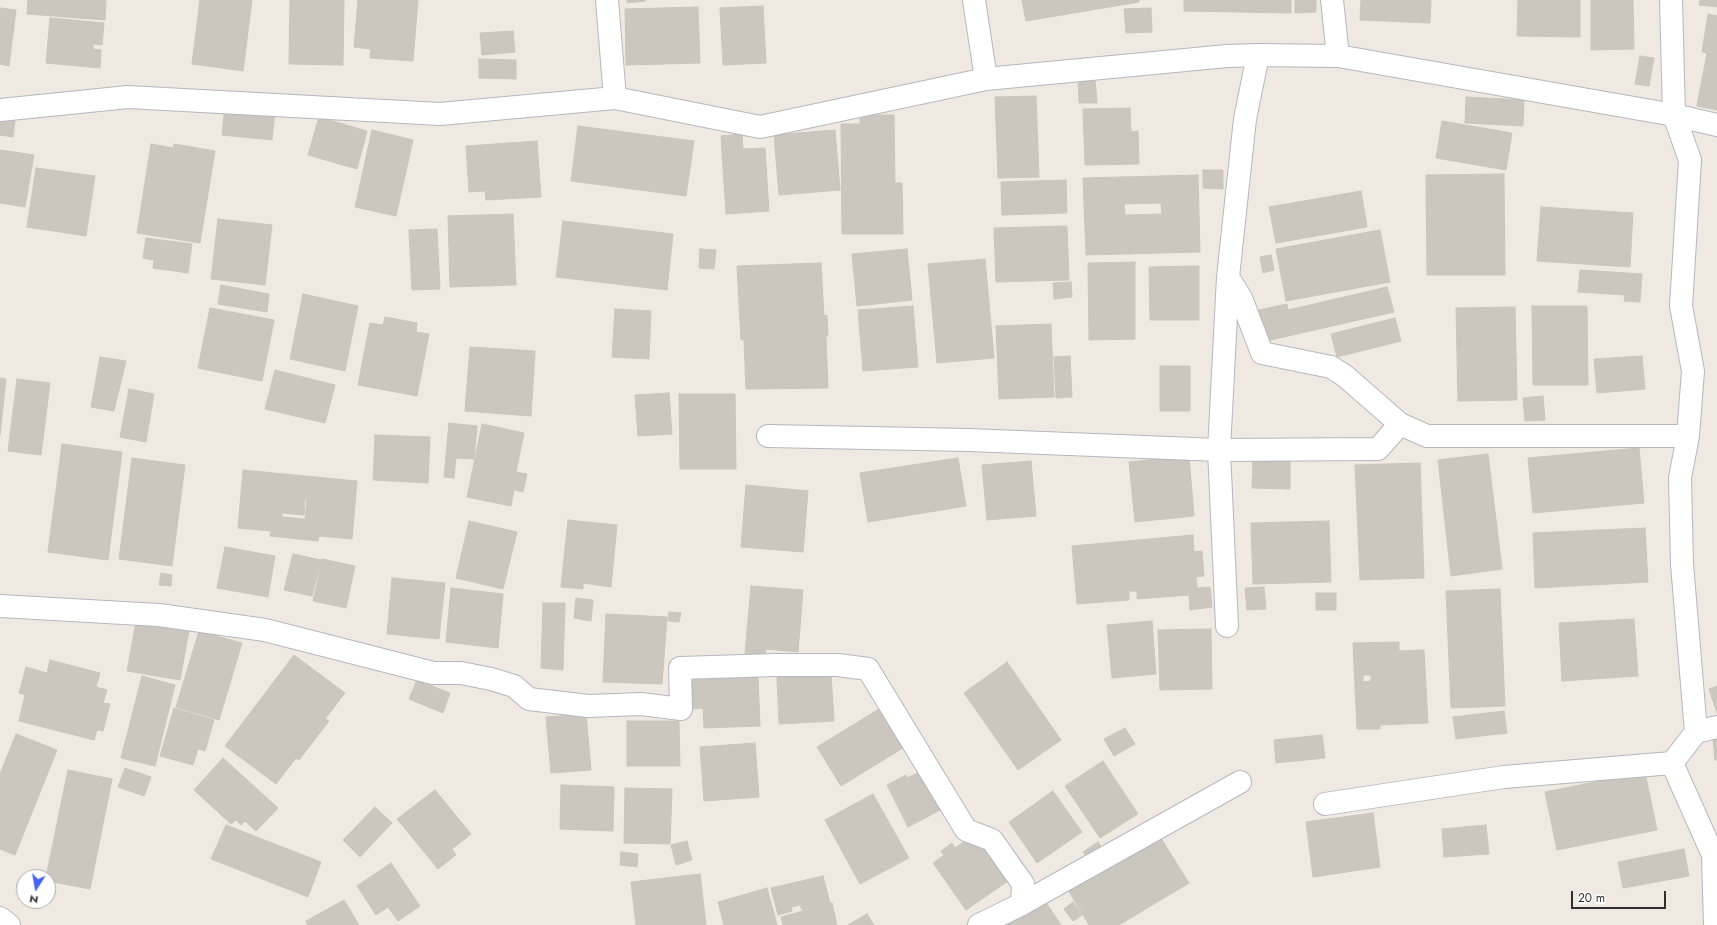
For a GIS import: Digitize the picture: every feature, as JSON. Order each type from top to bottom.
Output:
[{"type":"street","points":[[606,0],[615,98]]},
{"type":"street","points":[[974,0],[986,79]]},
{"type":"street","points":[[1332,0],[1338,56]]},
{"type":"street","points":[[1671,0],[1674,115],[1690,160],[1681,306],[1693,372],[1688,436],[1680,478],[1682,564],[1696,732]]},
{"type":"street","points":[[0,110],[128,97],[440,114],[615,98],[760,127],[986,79],[1227,56],[1258,55],[1338,56],[1674,115],[1717,125]]},
{"type":"street","points":[[1227,626],[1219,450],[1228,277],[1246,119],[1258,55]]},
{"type":"street","points":[[1228,277],[1242,298],[1262,353],[1331,367],[1345,376],[1400,424],[1428,436],[1688,436]]},
{"type":"street","points":[[768,436],[969,440],[1219,450],[1378,449],[1400,424]]},
{"type":"street","points":[[0,606],[159,615],[266,630],[433,673],[461,673],[491,679],[514,686],[529,699],[588,706],[641,704],[680,709],[680,668],[830,665],[868,670],[966,830],[992,840],[1023,884],[1022,904]]},
{"type":"street","points":[[1325,804],[1504,777],[1672,764],[1696,732],[1717,727]]},
{"type":"street","points":[[1672,764],[1713,855],[1715,925]]},
{"type":"street","points":[[978,925],[1022,904],[1240,782]]},
{"type":"street","points":[[0,918],[9,925]]},
{"type":"building","points":[[28,0],[106,0],[105,20],[27,14]]},
{"type":"building","points":[[200,0],[252,0],[243,71],[192,64]]},
{"type":"building","points":[[290,0],[344,0],[343,65],[289,64]]},
{"type":"building","points":[[358,0],[418,0],[413,61],[370,58],[371,49],[354,47]]},
{"type":"building","points":[[627,0],[646,0],[646,1],[627,3]]},
{"type":"building","points":[[1022,0],[1139,0],[1139,2],[1026,21]]},
{"type":"building","points":[[1184,0],[1291,0],[1291,13],[1184,11]]},
{"type":"building","points":[[1295,0],[1316,0],[1316,12],[1295,13]]},
{"type":"building","points":[[1361,0],[1431,0],[1430,23],[1360,20]]},
{"type":"building","points":[[1518,0],[1580,0],[1580,37],[1517,36]]},
{"type":"building","points":[[1591,0],[1633,0],[1634,49],[1591,50]]},
{"type":"building","points":[[1700,0],[1717,0],[1717,7],[1699,5]]},
{"type":"building","points":[[763,6],[766,63],[723,65],[720,8]]},
{"type":"building","points":[[698,7],[700,63],[626,65],[625,9]]},
{"type":"building","points":[[0,8],[16,10],[9,66],[0,64]]},
{"type":"building","points":[[1151,8],[1152,32],[1126,33],[1124,9]]},
{"type":"building","points":[[1708,14],[1717,16],[1717,110],[1697,106],[1707,53],[1702,52]]},
{"type":"building","points":[[50,18],[104,23],[102,45],[93,44],[93,49],[101,50],[100,68],[46,63]]},
{"type":"building","points":[[513,31],[515,52],[482,55],[480,33]]},
{"type":"building","points":[[1640,56],[1654,58],[1649,86],[1635,84]]},
{"type":"building","points":[[479,59],[516,60],[516,79],[479,78]]},
{"type":"building","points":[[1095,78],[1097,103],[1079,103],[1078,79]]},
{"type":"building","points":[[1036,96],[1039,177],[998,178],[995,97]]},
{"type":"building","points":[[1466,97],[1524,100],[1523,126],[1465,123]]},
{"type":"building","points":[[225,105],[275,111],[272,140],[222,135]]},
{"type":"building","points":[[1130,108],[1131,132],[1138,131],[1139,164],[1085,165],[1083,109]]},
{"type":"building","points":[[0,110],[16,113],[13,137],[0,135]]},
{"type":"building","points":[[860,115],[894,115],[895,183],[902,183],[903,234],[842,234],[841,124],[860,124]]},
{"type":"building","points":[[319,117],[367,131],[357,169],[308,155]]},
{"type":"building","points":[[1442,121],[1512,133],[1506,170],[1436,158]]},
{"type":"building","points":[[578,126],[694,141],[686,196],[571,181]]},
{"type":"building","points":[[372,130],[413,140],[396,216],[355,207]]},
{"type":"building","points":[[835,130],[840,190],[779,195],[774,135]]},
{"type":"building","points":[[742,134],[743,149],[765,148],[769,211],[726,214],[721,136]]},
{"type":"building","points":[[537,141],[541,197],[486,200],[485,191],[469,192],[466,146]]},
{"type":"building","points":[[151,144],[173,148],[174,144],[215,151],[200,243],[137,233]]},
{"type":"building","points":[[0,150],[34,155],[25,207],[0,203]]},
{"type":"building","points":[[36,168],[95,176],[86,236],[27,227]]},
{"type":"building","points":[[1203,170],[1223,170],[1223,189],[1203,188]]},
{"type":"building","points":[[1504,174],[1505,275],[1427,275],[1426,175]]},
{"type":"building","points":[[1198,175],[1200,252],[1086,255],[1083,178]],"holes":[[[1161,203],[1162,214],[1125,215],[1124,204]]]},
{"type":"building","points":[[1066,180],[1067,213],[1002,215],[1001,182]]},
{"type":"building","points":[[1361,191],[1367,227],[1276,243],[1269,207]]},
{"type":"building","points":[[1541,207],[1633,213],[1630,267],[1537,261]]},
{"type":"building","points":[[513,214],[516,285],[450,287],[448,216]]},
{"type":"building","points":[[218,219],[272,225],[265,285],[211,279]]},
{"type":"building","points":[[563,221],[673,234],[667,290],[556,277]]},
{"type":"building","points":[[1067,226],[1069,280],[996,282],[994,228]]},
{"type":"building","points":[[437,229],[440,289],[412,290],[409,230]]},
{"type":"building","points":[[1380,230],[1390,282],[1286,301],[1276,249]]},
{"type":"building","points":[[146,238],[192,244],[188,273],[153,268],[154,260],[143,258]]},
{"type":"building","points":[[700,249],[716,250],[714,269],[699,268]]},
{"type":"building","points":[[907,249],[912,300],[857,306],[852,254]]},
{"type":"building","points":[[1271,255],[1274,270],[1263,273],[1260,257]]},
{"type":"building","points":[[985,259],[994,358],[937,363],[928,264]]},
{"type":"building","points":[[1135,262],[1135,339],[1089,340],[1088,263]]},
{"type":"building","points":[[821,263],[824,316],[827,315],[828,336],[741,340],[737,266]]},
{"type":"building","points":[[1199,266],[1199,320],[1150,320],[1149,267]]},
{"type":"building","points":[[1580,270],[1642,274],[1640,302],[1624,301],[1625,295],[1578,292]]},
{"type":"building","points":[[1071,282],[1072,297],[1054,299],[1053,283]]},
{"type":"building","points":[[221,285],[269,294],[267,312],[218,304]]},
{"type":"building","points":[[1387,287],[1394,312],[1266,341],[1259,310],[1287,304],[1288,310]]},
{"type":"building","points":[[303,294],[358,306],[345,371],[290,359]]},
{"type":"building","points":[[913,306],[918,367],[863,371],[858,310]]},
{"type":"building","points":[[1532,306],[1587,306],[1588,385],[1533,385]]},
{"type":"building","points":[[1515,307],[1517,400],[1458,401],[1456,308]]},
{"type":"building","points":[[210,308],[274,320],[262,381],[198,368]]},
{"type":"building","points":[[615,309],[651,311],[649,359],[612,357]]},
{"type":"building","points":[[385,317],[417,323],[416,332],[429,334],[417,396],[358,385],[370,323],[383,325]]},
{"type":"building","points":[[1395,318],[1401,341],[1337,357],[1331,334]]},
{"type":"building","points":[[1051,324],[1054,397],[999,399],[996,326]]},
{"type":"building","points":[[826,337],[828,388],[746,389],[744,340]]},
{"type":"building","points":[[470,347],[535,351],[531,416],[465,411]]},
{"type":"building","points":[[1070,356],[1072,397],[1056,398],[1054,357]]},
{"type":"building","points":[[1642,356],[1645,389],[1597,393],[1594,359]]},
{"type":"building","points":[[100,357],[126,361],[114,411],[91,407]]},
{"type":"building","points":[[1160,366],[1190,366],[1190,411],[1160,411]]},
{"type":"building","points":[[275,370],[335,385],[325,423],[265,409]]},
{"type":"building","points":[[0,378],[6,379],[0,435]]},
{"type":"building","points":[[17,379],[50,383],[41,455],[8,451]]},
{"type":"building","points":[[129,389],[154,394],[146,442],[120,437]]},
{"type":"building","points":[[669,393],[672,434],[638,436],[635,395]]},
{"type":"building","points":[[679,394],[735,394],[736,469],[680,469]]},
{"type":"building","points":[[1543,396],[1545,420],[1525,421],[1523,398]]},
{"type":"building","points":[[449,423],[477,426],[474,459],[456,458],[454,478],[444,477]]},
{"type":"building","points":[[482,424],[524,433],[516,472],[527,474],[523,492],[514,490],[511,506],[467,497]]},
{"type":"building","points":[[375,435],[430,437],[428,483],[373,480]]},
{"type":"building","points":[[62,444],[122,452],[108,560],[48,552]]},
{"type":"building","points":[[1639,448],[1644,503],[1533,513],[1528,458]]},
{"type":"building","points":[[1488,454],[1502,569],[1451,576],[1438,460]]},
{"type":"building","points":[[1189,456],[1194,516],[1135,522],[1129,462]]},
{"type":"building","points":[[132,458],[185,465],[172,566],[119,559]]},
{"type":"building","points":[[958,458],[966,506],[868,522],[860,473]]},
{"type":"building","points":[[1253,460],[1290,461],[1290,489],[1252,488]]},
{"type":"building","points":[[1031,461],[1036,516],[987,520],[982,465]]},
{"type":"building","points":[[1420,463],[1424,578],[1360,580],[1355,465]]},
{"type":"building","points":[[243,470],[357,481],[352,539],[319,536],[318,541],[270,536],[271,531],[238,528]],"holes":[[[305,499],[307,499],[305,519],[282,517],[282,513],[304,515]]]},
{"type":"building","points":[[746,485],[808,491],[803,552],[741,547]]},
{"type":"building","points":[[568,520],[617,525],[611,587],[583,583],[583,589],[561,587]]},
{"type":"building","points":[[469,521],[517,532],[503,589],[456,578]]},
{"type":"building","points":[[1329,521],[1331,582],[1253,584],[1251,523]]},
{"type":"building","points":[[1645,528],[1648,582],[1535,588],[1533,533]]},
{"type":"building","points":[[1193,535],[1194,552],[1202,551],[1204,576],[1196,577],[1197,588],[1210,587],[1212,607],[1190,610],[1189,595],[1137,599],[1137,591],[1129,591],[1129,600],[1077,604],[1072,546]]},
{"type":"building","points":[[225,547],[275,556],[268,597],[217,588]]},
{"type":"building","points":[[293,554],[321,560],[312,596],[284,590]]},
{"type":"building","points":[[322,559],[355,566],[346,608],[313,601]]},
{"type":"building","points":[[161,573],[172,575],[171,586],[159,585]]},
{"type":"building","points":[[392,578],[445,583],[439,639],[387,634]]},
{"type":"building","points":[[751,586],[803,590],[798,652],[766,649],[765,655],[745,654]]},
{"type":"building","points":[[1264,587],[1266,609],[1247,610],[1245,588]]},
{"type":"building","points":[[451,588],[503,594],[498,648],[446,642]]},
{"type":"building","points":[[1500,589],[1505,706],[1451,708],[1446,591]]},
{"type":"building","points":[[1316,593],[1336,593],[1336,610],[1316,610]]},
{"type":"building","points":[[576,598],[593,600],[591,621],[574,618]]},
{"type":"building","points":[[543,603],[565,603],[563,670],[541,668]]},
{"type":"building","points":[[669,612],[681,613],[679,622],[668,621]]},
{"type":"building","points":[[606,614],[667,617],[662,684],[603,682]]},
{"type":"building","points":[[137,616],[190,625],[180,680],[127,671]]},
{"type":"building","points":[[1634,619],[1638,676],[1562,681],[1559,623]]},
{"type":"building","points":[[1152,621],[1156,674],[1112,678],[1107,625]]},
{"type":"building","points":[[1211,629],[1212,689],[1160,690],[1158,630]]},
{"type":"building","points":[[199,631],[242,643],[219,720],[176,707]]},
{"type":"building","points":[[1399,642],[1399,651],[1424,650],[1428,723],[1380,725],[1380,729],[1357,729],[1353,643]],"holes":[[[1363,675],[1371,675],[1371,681],[1363,682]]]},
{"type":"building","points":[[294,655],[345,693],[325,719],[329,721],[299,760],[296,758],[276,784],[225,746]]},
{"type":"building","points":[[50,660],[100,673],[96,687],[107,690],[103,703],[110,704],[103,731],[97,730],[94,740],[19,721],[25,695],[19,693],[26,667],[47,673]]},
{"type":"building","points":[[1007,662],[1061,740],[1018,770],[964,693]]},
{"type":"building","points":[[831,674],[834,721],[779,724],[777,677]]},
{"type":"building","points":[[142,676],[175,685],[155,766],[121,758]]},
{"type":"building","points":[[758,676],[760,726],[704,728],[703,708],[692,709],[691,680]]},
{"type":"building","points":[[417,680],[450,693],[443,713],[409,699]]},
{"type":"building","points":[[1717,686],[1717,713],[1709,689]]},
{"type":"building","points":[[892,701],[916,740],[841,786],[817,747]]},
{"type":"building","points":[[174,708],[214,720],[205,751],[198,749],[193,765],[160,756]]},
{"type":"building","points":[[1504,711],[1507,733],[1456,739],[1453,717]]},
{"type":"building","points":[[586,714],[591,770],[551,773],[546,717]]},
{"type":"building","points":[[627,721],[679,721],[680,766],[627,766]]},
{"type":"building","points":[[1125,728],[1135,744],[1114,756],[1104,739]]},
{"type":"building","points":[[16,734],[57,750],[15,855],[0,849],[0,774]]},
{"type":"building","points":[[1322,735],[1325,758],[1276,763],[1274,740]]},
{"type":"building","points":[[1713,739],[1717,739],[1717,760],[1715,760]]},
{"type":"building","points":[[755,743],[759,797],[704,801],[700,747]]},
{"type":"building","points":[[223,758],[278,808],[256,831],[245,821],[241,825],[236,820],[231,824],[194,790]]},
{"type":"building","points":[[1103,761],[1138,814],[1100,838],[1065,786]]},
{"type":"building","points":[[125,768],[151,777],[144,796],[118,787]]},
{"type":"building","points":[[926,769],[946,807],[908,827],[887,785],[906,775],[907,778]]},
{"type":"building","points":[[68,770],[112,779],[90,889],[56,883],[56,869],[48,869]]},
{"type":"building","points":[[1645,772],[1657,830],[1557,850],[1545,792]]},
{"type":"building","points":[[561,785],[614,787],[613,831],[560,829]]},
{"type":"building","points":[[625,788],[672,789],[670,844],[624,843]]},
{"type":"building","points":[[435,790],[471,834],[452,849],[456,855],[438,869],[397,819]]},
{"type":"building","points":[[1053,791],[1082,832],[1037,863],[1009,822]]},
{"type":"building","points":[[873,794],[909,858],[860,884],[825,820]]},
{"type":"building","points":[[375,807],[392,823],[360,857],[343,840]]},
{"type":"building","points":[[1373,813],[1380,867],[1313,877],[1306,822]]},
{"type":"building","points":[[226,825],[321,862],[308,897],[211,859]]},
{"type":"building","points":[[1486,825],[1489,854],[1444,857],[1442,829]]},
{"type":"building","points":[[975,834],[1008,881],[966,910],[933,863],[944,855],[941,851],[952,843],[955,848]]},
{"type":"building","points":[[1159,835],[1189,883],[1119,925],[1089,925],[1068,890]]},
{"type":"building","points":[[687,841],[692,860],[676,865],[671,845]]},
{"type":"building","points":[[1098,842],[1105,852],[1091,862],[1083,852]]},
{"type":"building","points":[[1684,849],[1689,876],[1623,888],[1618,862]]},
{"type":"building","points":[[621,852],[638,854],[637,867],[620,865]]},
{"type":"building","points":[[391,863],[420,906],[398,921],[388,907],[376,915],[357,886]]},
{"type":"building","points":[[700,874],[706,925],[636,925],[631,882]]},
{"type":"building","points":[[823,876],[830,903],[802,910],[800,905],[791,907],[792,911],[778,915],[771,888]]},
{"type":"building","points":[[767,888],[777,925],[724,925],[718,902]]},
{"type":"building","points":[[1043,898],[1061,925],[1002,925]]},
{"type":"building","points":[[344,900],[359,925],[308,925],[306,921]]},
{"type":"building","points":[[1073,902],[1082,915],[1073,921],[1064,909]]},
{"type":"building","points":[[832,903],[837,925],[783,925],[781,917]]},
{"type":"building","points":[[867,914],[874,925],[848,925]]}]
